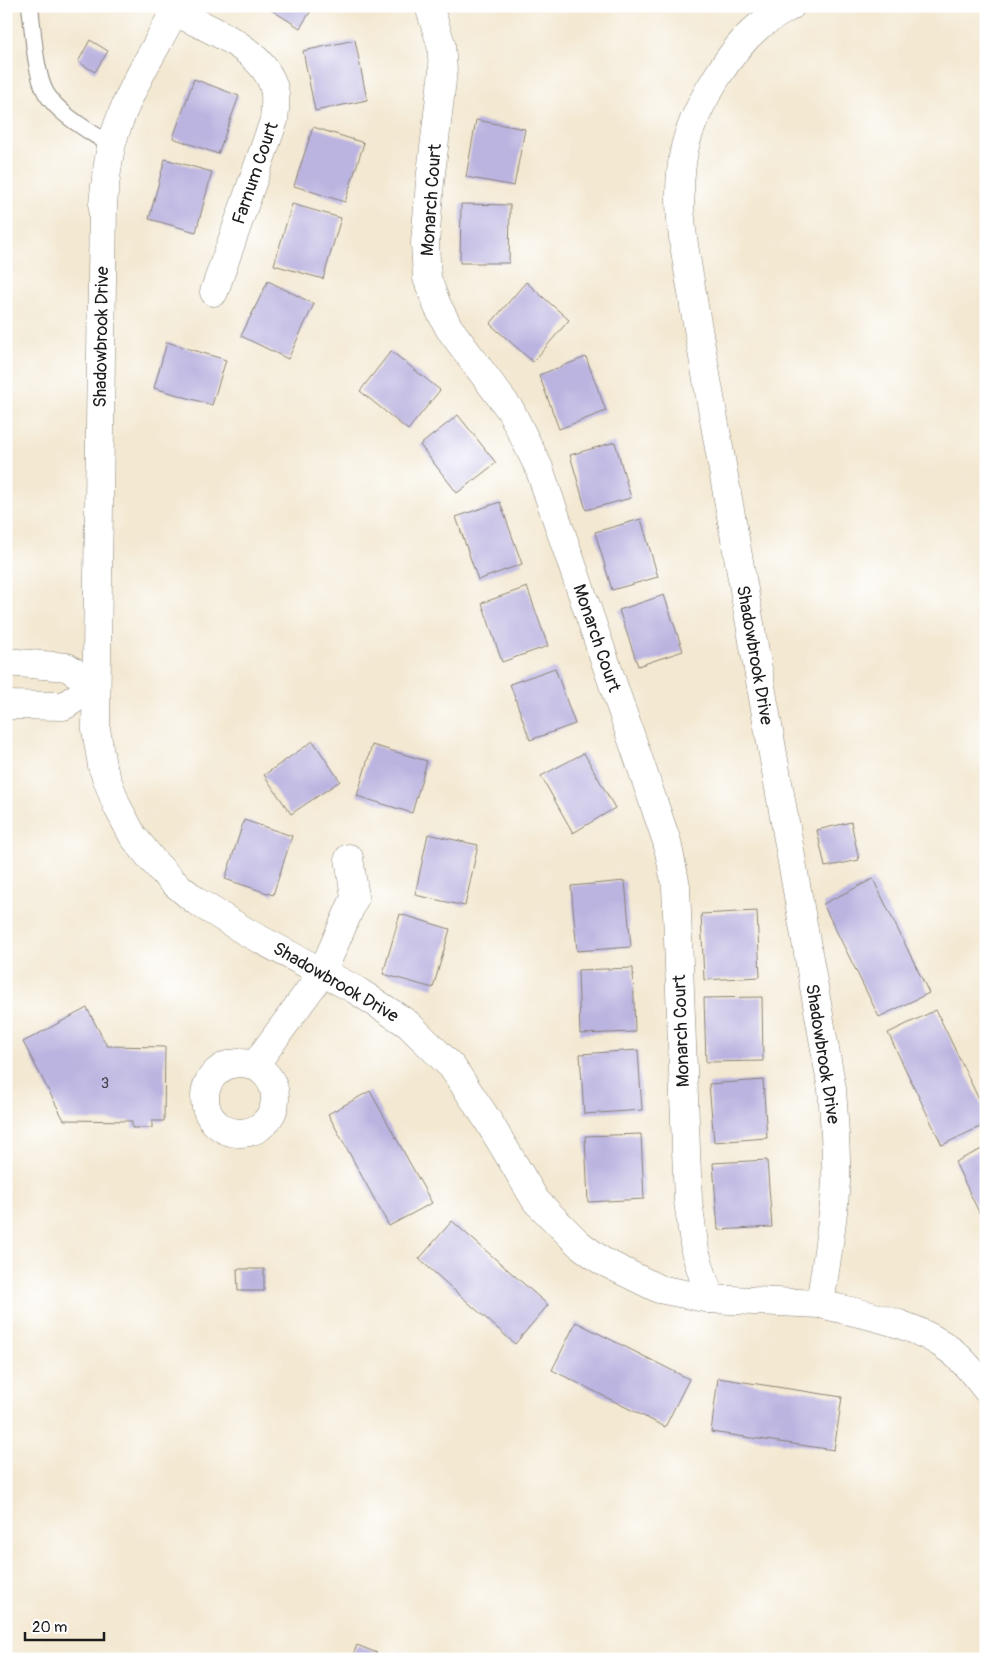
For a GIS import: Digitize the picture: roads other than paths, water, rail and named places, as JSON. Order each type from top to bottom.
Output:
[{"type":"street","name":"Monarch Court","points":[[429,6],[441,44],[443,71],[426,226],[427,278],[437,305],[449,328],[511,411],[539,468],[667,842],[676,886],[688,1201],[695,1251],[710,1299]]},
{"type":"street","name":"Shadowbrook Drive","points":[[177,9],[135,85],[112,146],[105,177],[103,204],[96,729],[102,766],[117,806],[138,842],[173,882],[196,901],[248,933],[356,990],[408,1024],[452,1067],[487,1119],[536,1201],[579,1244],[602,1261],[659,1289],[710,1299],[820,1304],[830,1240],[836,1182],[836,1135],[832,1089],[694,306],[682,226],[680,196],[682,165],[688,134],[719,73],[739,47],[759,26],[791,6]]},
{"type":"street","name":"Farnum Court","points":[[177,9],[240,46],[255,58],[267,72],[273,85],[275,102],[274,120],[214,292]]},
{"type":"street","points":[[6,662],[67,667],[96,685],[64,706],[6,705]]},
{"type":"street","points":[[255,1065],[322,973],[355,897],[349,858]]},
{"type":"street","points":[[820,1304],[894,1322],[931,1337],[954,1352],[986,1389]]},
{"type":"lane","points":[[30,6],[40,76],[46,92],[56,105],[112,146]]}]
